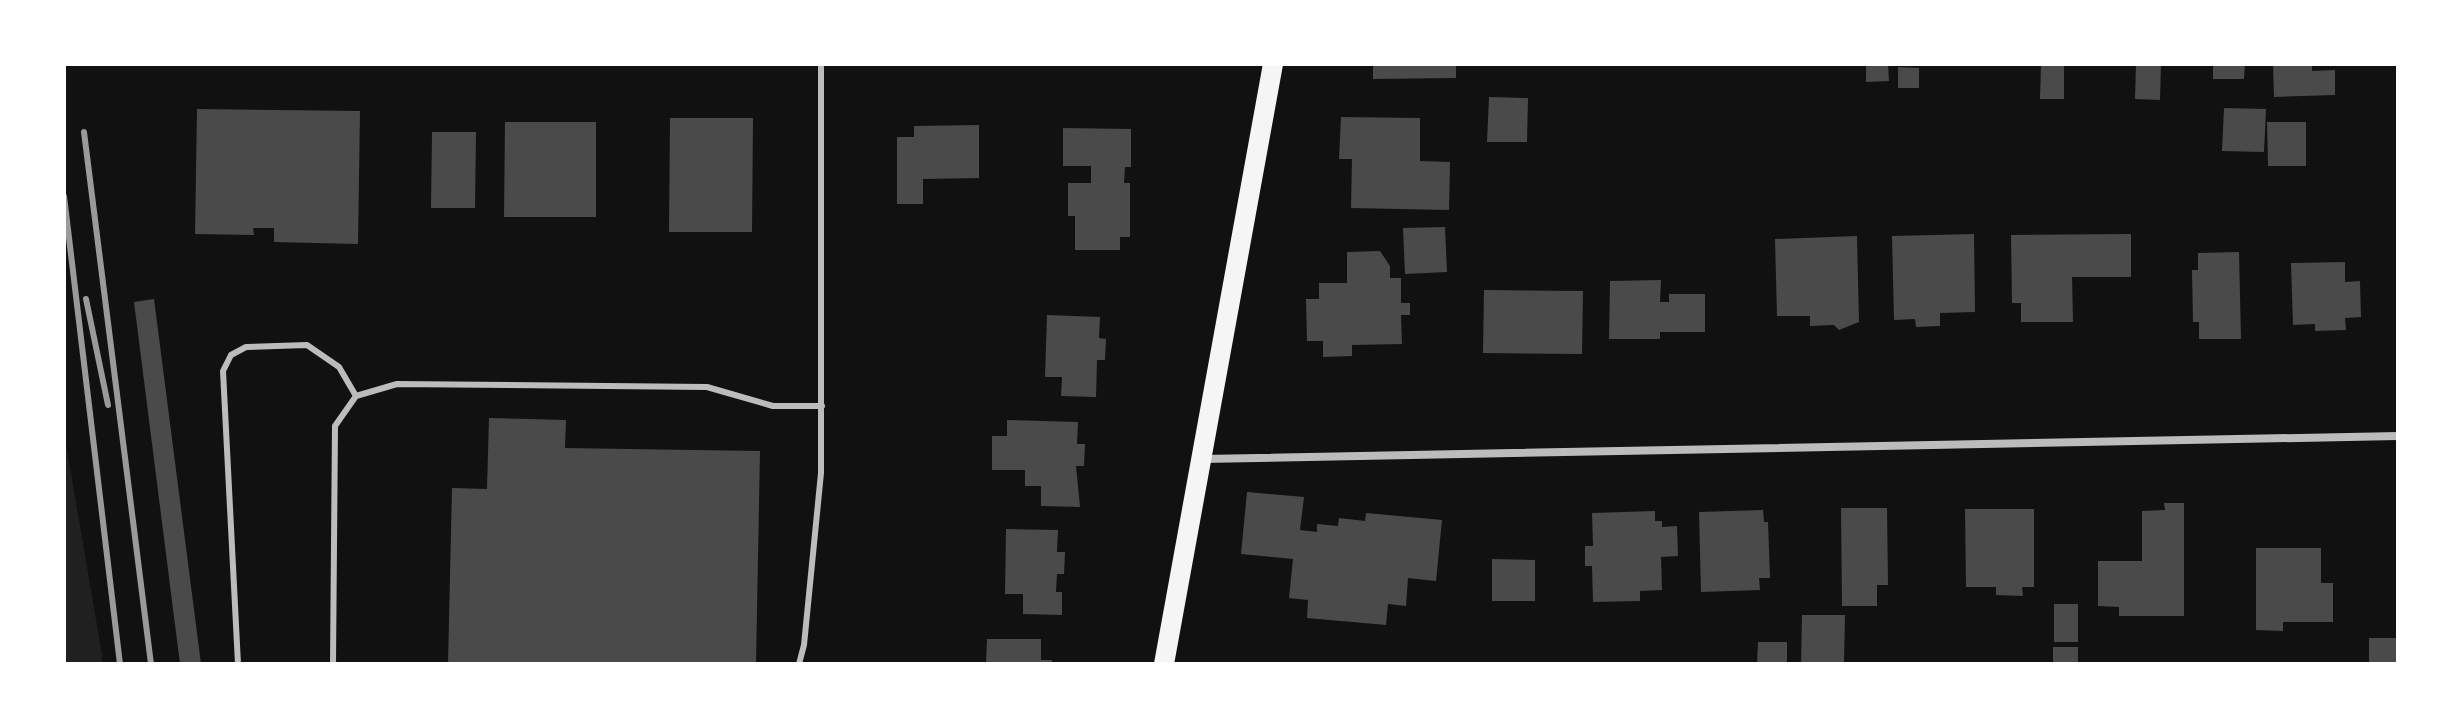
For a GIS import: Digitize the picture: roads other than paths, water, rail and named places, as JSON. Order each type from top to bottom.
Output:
[{"type":"main road","points":[[1164,664],[1273,64]]},
{"type":"street","points":[[1202,459],[2398,436]]},
{"type":"lane","points":[[799,664],[804,645],[821,473],[821,64]]},
{"type":"lane","points":[[238,664],[223,371],[231,355],[246,347],[307,345],[339,367],[356,396]]},
{"type":"lane","points":[[333,664],[335,426],[356,396],[397,384],[707,387],[773,406],[822,406]]},
{"type":"railway","points":[[84,132],[151,664]]},
{"type":"railway","points":[[64,196],[120,664]]},
{"type":"railway","points":[[86,299],[108,405]]}]
